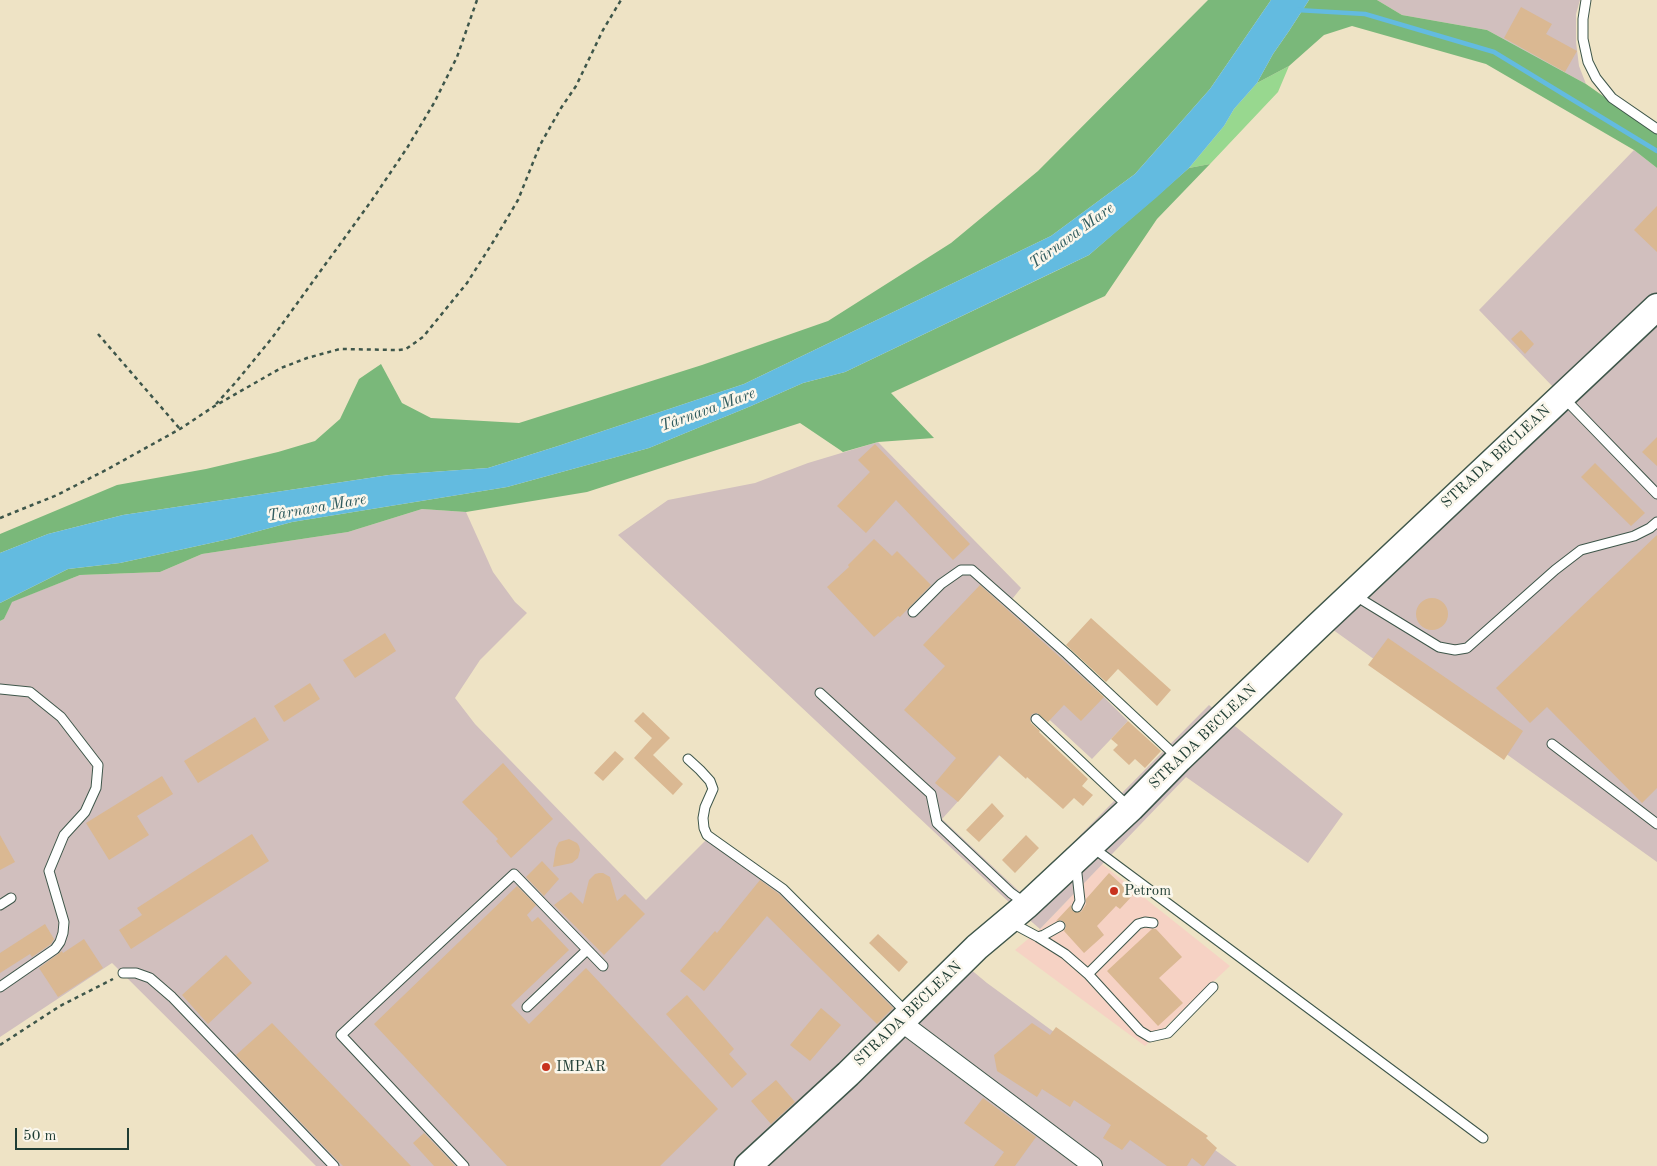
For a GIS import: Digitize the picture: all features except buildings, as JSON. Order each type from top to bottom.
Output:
[{"type":"main road","name":"STRADA BECLEAN","points":[[748,1166],[905,1018],[977,947],[1018,913],[1131,808],[1179,759],[1351,594],[1657,307]]},
{"type":"street","points":[[905,1018],[1093,1166]]},
{"type":"lane","points":[[1586,0],[1583,19],[1583,39],[1588,62],[1596,78],[1612,98],[1657,129]]},
{"type":"lane","points":[[1561,396],[1657,494]]},
{"type":"lane","points":[[1351,594],[1439,647],[1455,650],[1467,648],[1555,570],[1581,550],[1634,536],[1657,522]]},
{"type":"lane","points":[[913,612],[942,584],[961,570],[972,570],[1067,654],[1179,759]]},
{"type":"lane","points":[[0,689],[30,692],[61,717],[98,765],[96,788],[85,812],[64,835],[49,871],[64,922],[60,942],[55,949],[0,987]]},
{"type":"lane","points":[[820,693],[931,794],[937,823],[1010,892],[1018,913],[1038,937],[1066,954],[1088,974],[1140,1031],[1150,1037],[1168,1033],[1213,987]]},
{"type":"lane","points":[[1036,719],[1131,808]]},
{"type":"lane","points":[[1552,744],[1657,824]]},
{"type":"lane","points":[[688,759],[710,781],[713,789],[705,807],[703,818],[704,828],[708,835],[783,889],[905,1018]]},
{"type":"lane","points":[[1077,907],[1080,901],[1083,852]]},
{"type":"lane","points":[[1083,852],[1484,1138]]},
{"type":"lane","points":[[464,1166],[341,1035],[514,874],[603,966]]},
{"type":"lane","points":[[0,905],[11,898]]},
{"type":"lane","points":[[1088,974],[1138,924],[1153,922]]},
{"type":"lane","points":[[1038,937],[1060,926]]},
{"type":"lane","points":[[527,1007],[587,950]]},
{"type":"lane","points":[[123,974],[136,973],[150,978],[172,997],[334,1166]]},
{"type":"path","points":[[213,407],[272,338],[372,200],[407,148],[434,102],[456,57],[477,0]]},
{"type":"path","points":[[0,518],[57,494],[180,429],[213,407],[281,368],[308,358],[340,350],[406,349],[423,337],[467,283],[518,200],[540,145],[576,86],[603,30],[621,0]]},
{"type":"path","points":[[98,334],[180,429]]},
{"type":"path","points":[[0,1045],[60,1006],[123,974]]},
{"type":"shaded area","points":[[1377,0],[1580,0],[1576,14],[1576,42],[1579,66],[1586,84],[1487,30],[1402,15]]},
{"type":"shaded area","points":[[1634,150],[1657,168],[1657,862],[1311,614],[1411,525],[1555,389],[1479,310]]},
{"type":"shaded area","points":[[878,442],[1021,588],[1009,603],[1128,721],[1092,759],[1040,711],[942,819],[1022,894],[1209,705],[1343,814],[1308,863],[1186,777],[1040,929],[1012,905],[618,535],[668,500],[755,483],[808,463]]},
{"type":"shaded area","points":[[422,509],[466,512],[493,572],[515,602],[527,613],[480,660],[455,698],[475,724],[646,900],[706,840],[787,895],[905,1008],[957,958],[987,983],[1237,1166],[316,1166],[112,963],[0,1037],[0,621],[4,619],[11,602],[80,575],[160,572],[202,554],[348,532]]},
{"type":"shaded area","points":[[1102,864],[1230,966],[1145,1046],[1015,950],[1040,929]]},
{"type":"green space","points":[[1208,0],[1271,0],[1210,89],[1135,174],[1051,236],[744,384],[488,468],[389,475],[123,515],[48,534],[0,553],[0,534],[117,485],[206,469],[315,441],[340,419],[359,379],[381,364],[402,403],[431,418],[519,423],[702,365],[828,321],[951,243],[1038,171]]},
{"type":"green space","points":[[1309,0],[1377,0],[1402,15],[1487,30],[1586,84],[1657,134],[1657,168],[1634,150],[1486,64],[1352,26],[1324,35],[1289,66],[1257,83],[1273,54]]},
{"type":"green space","points":[[1289,66],[1278,92],[1210,164],[1189,168],[1224,126],[1234,109],[1257,83]]},
{"type":"green space","points":[[1210,164],[1157,219],[1105,296],[891,393],[934,438],[878,442],[843,452],[800,423],[587,492],[466,512],[422,509],[348,532],[202,554],[160,572],[80,575],[12,602],[4,619],[0,621],[0,603],[68,569],[120,563],[229,539],[292,522],[507,487],[649,448],[803,383],[845,372],[1089,255],[1189,168]]},
{"type":"water","name":"Târnava Mare","points":[[1271,0],[1309,0],[1273,54],[1257,83],[1234,109],[1224,126],[1189,168],[1157,197],[1089,255],[845,372],[803,383],[649,448],[507,487],[292,522],[229,539],[120,563],[68,569],[0,603],[0,553],[48,534],[123,515],[389,475],[488,468],[744,384],[1051,236],[1135,174],[1210,89]]},
{"type":"waterway","points":[[1297,10],[1365,14],[1494,52],[1657,151]]},
{"type":"place","name":"Petrom","points":[[1114,891]]},
{"type":"place","name":"IMPAR","points":[[546,1067]]}]
